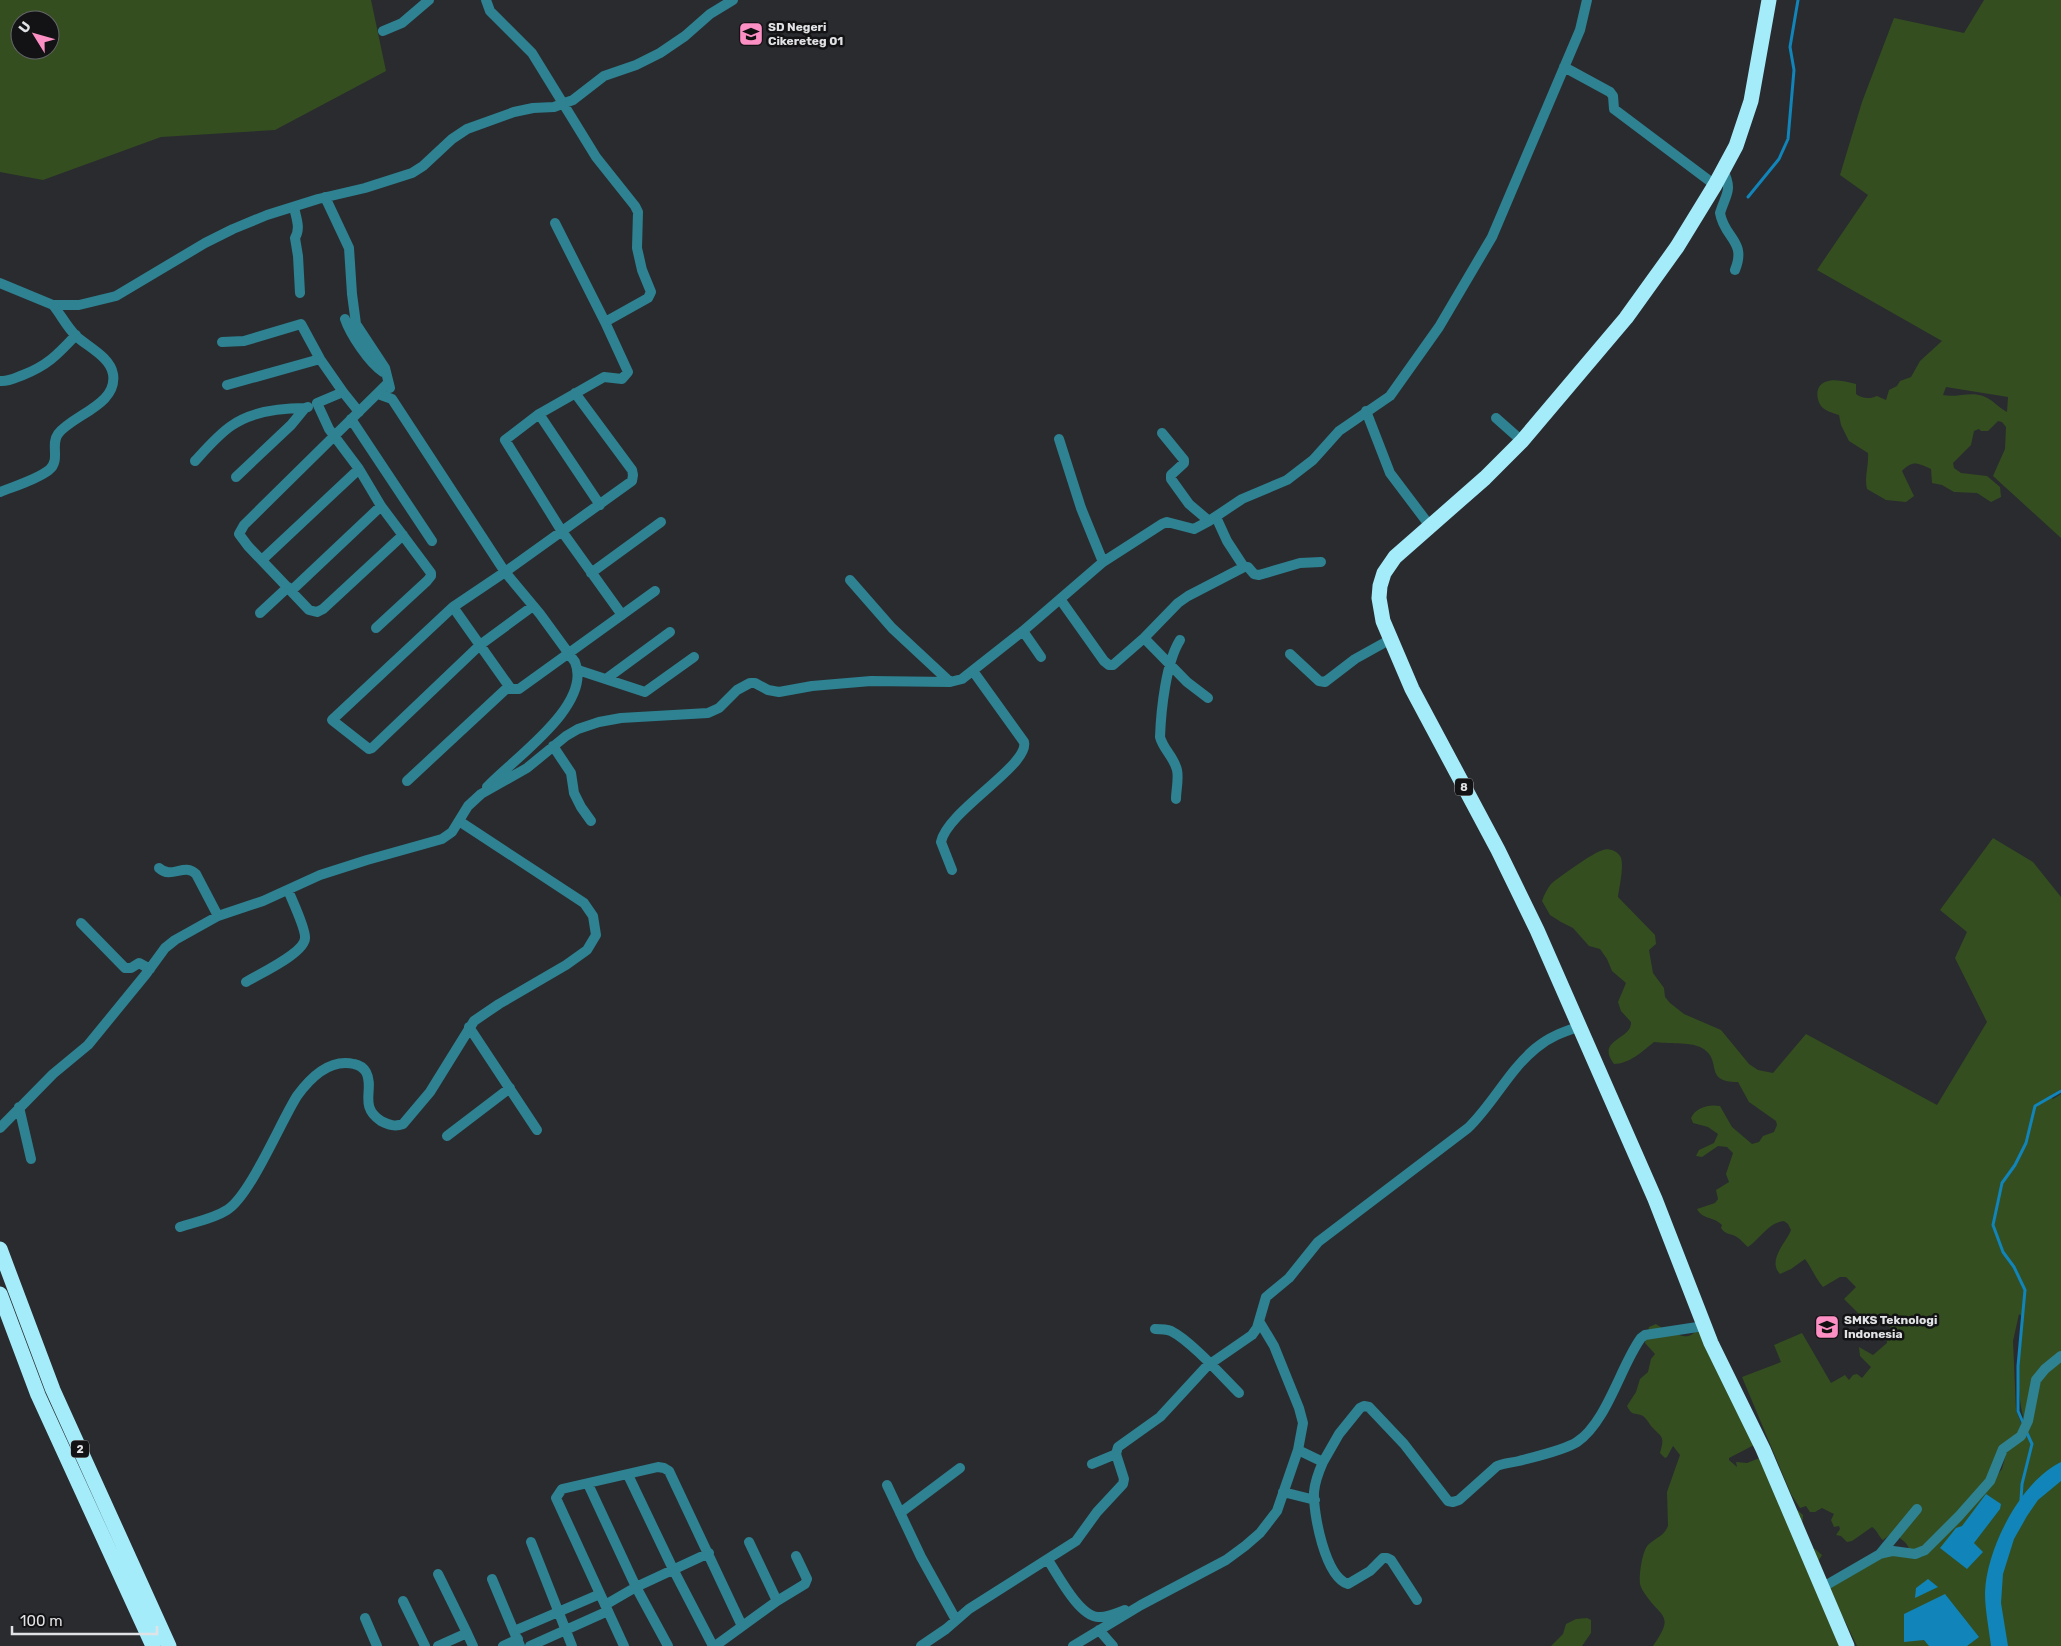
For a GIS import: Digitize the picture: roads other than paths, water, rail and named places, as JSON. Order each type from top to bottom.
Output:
[{"type":"highway","name":"8","points":[[1769,0],[1751,101],[1736,146],[1715,185],[1677,246],[1626,318],[1522,441],[1485,478],[1395,557],[1384,573],[1380,586],[1380,609],[1412,689],[1498,850],[1532,922],[1655,1199],[1704,1326],[1763,1449],[1847,1646]]},
{"type":"highway","name":"2","points":[[0,1249],[53,1390],[169,1646]]},
{"type":"highway","name":"2","points":[[0,1294],[38,1395],[153,1646]]},
{"type":"street","points":[[383,31],[402,23],[429,0]]},
{"type":"street","points":[[486,0],[490,11],[532,53],[596,157],[638,212],[637,248],[642,270],[651,292],[648,298],[605,322]]},
{"type":"street","points":[[0,283],[53,305],[73,306],[116,296],[218,236],[259,218],[324,197],[365,188],[416,171],[461,132],[526,109],[550,108],[564,104],[582,95],[604,76],[636,65],[660,53],[685,36],[710,14],[733,0]]},
{"type":"street","points":[[481,794],[527,768],[554,746],[578,730],[611,719],[708,713],[719,708],[734,692],[750,683],[779,692],[812,686],[872,681],[950,682],[962,679],[1023,631],[1103,562],[1167,522],[1194,529],[1213,519],[1242,499],[1287,480],[1300,471],[1313,460],[1339,431],[1390,396],[1472,274],[1492,237],[1580,30],[1587,0]]},
{"type":"street","points":[[1564,68],[1610,92],[1613,96],[1614,109],[1715,185]]},
{"type":"street","points":[[1723,170],[1729,187],[1720,213],[1726,229],[1740,254],[1735,270]]},
{"type":"street","points":[[0,1128],[53,1074],[88,1045],[170,943],[218,916],[264,901],[350,865],[433,843],[447,836],[468,806],[500,773],[551,728],[569,701],[576,682],[578,670],[569,654],[505,572],[392,399],[385,368],[356,324],[349,248],[324,197]]},
{"type":"street","points":[[294,207],[298,225],[298,232],[295,238],[300,292]]},
{"type":"street","points":[[555,223],[628,372],[622,380],[604,377],[575,392],[539,414],[505,440],[561,530],[622,615]]},
{"type":"street","points":[[0,492],[50,469],[55,460],[55,442],[58,434],[96,407],[109,390],[113,378],[110,366],[76,335],[53,305]]},
{"type":"street","points":[[345,319],[348,328],[369,358],[387,378]]},
{"type":"street","points":[[222,342],[244,341],[301,324],[320,359],[343,392],[360,412]]},
{"type":"street","points":[[0,382],[9,381],[40,368],[48,363],[76,335]]},
{"type":"street","points":[[227,385],[320,359]]},
{"type":"street","points":[[387,378],[378,394],[242,528],[240,537],[263,559],[309,610],[317,612],[321,611],[403,535]]},
{"type":"street","points":[[195,461],[231,426],[247,416],[281,408],[305,408],[343,392]]},
{"type":"street","points":[[533,606],[480,645],[372,748],[369,749],[332,720],[453,607],[632,481],[634,475],[575,392]]},
{"type":"street","points":[[378,394],[392,399]]},
{"type":"street","points":[[317,403],[324,421],[334,436],[359,469],[382,506],[430,570],[431,576],[376,628]]},
{"type":"street","points":[[236,477],[291,425],[305,408]]},
{"type":"street","points":[[1366,411],[1390,473],[1430,526]]},
{"type":"street","points":[[539,414],[600,505]]},
{"type":"street","points":[[1496,418],[1522,441]]},
{"type":"street","points":[[351,419],[432,541]]},
{"type":"street","points":[[1162,433],[1184,460],[1184,463],[1171,475],[1171,479],[1188,504],[1213,519],[1244,567],[1248,567],[1254,574],[1259,575],[1300,563],[1321,562]]},
{"type":"street","points":[[1059,439],[1082,508],[1103,562]]},
{"type":"street","points":[[263,559],[359,469]]},
{"type":"street","points":[[260,613],[382,506]]},
{"type":"street","points":[[592,573],[661,522]]},
{"type":"street","points":[[1060,599],[1104,661],[1109,665],[1113,665],[1144,638],[1169,611],[1188,596],[1244,567]]},
{"type":"street","points":[[850,580],[892,628],[950,682]]},
{"type":"street","points":[[407,781],[506,689],[519,690],[655,591]]},
{"type":"street","points":[[453,607],[511,689]]},
{"type":"street","points":[[1023,631],[1041,657]]},
{"type":"street","points":[[606,679],[670,632]]},
{"type":"street","points":[[1144,638],[1187,682],[1208,698]]},
{"type":"street","points":[[1290,654],[1318,681],[1325,682],[1355,659],[1391,639]]},
{"type":"street","points":[[1176,799],[1177,770],[1171,757],[1162,745],[1160,737],[1170,664],[1175,648],[1180,640]]},
{"type":"street","points":[[578,670],[645,692],[694,657]]},
{"type":"street","points":[[952,870],[941,842],[946,829],[1005,772],[1024,752],[1026,746],[973,671]]},
{"type":"street","points":[[554,746],[571,772],[574,793],[580,808],[591,820]]},
{"type":"street","points":[[180,1227],[218,1215],[229,1209],[250,1182],[293,1102],[305,1084],[321,1071],[335,1064],[342,1063],[350,1063],[362,1067],[368,1076],[367,1099],[372,1112],[384,1123],[397,1126],[403,1124],[430,1092],[469,1027],[493,1007],[566,965],[587,950],[594,940],[596,934],[593,916],[584,904],[459,821]]},
{"type":"street","points":[[160,868],[163,872],[171,874],[186,868],[192,870],[196,874],[218,916]]},
{"type":"street","points":[[246,982],[292,955],[304,943],[304,932],[288,890]]},
{"type":"street","points":[[81,922],[125,968],[131,968],[139,963],[150,969]]},
{"type":"street","points":[[469,1027],[537,1130]]},
{"type":"street","points":[[922,1646],[969,1609],[1076,1541],[1097,1512],[1122,1487],[1124,1479],[1116,1454],[1118,1447],[1165,1413],[1210,1364],[1252,1335],[1259,1321],[1266,1298],[1289,1278],[1321,1239],[1468,1128],[1482,1114],[1512,1073],[1536,1048],[1556,1035],[1578,1027]]},
{"type":"street","points":[[447,1136],[510,1088]]},
{"type":"street","points":[[19,1108],[31,1159]]},
{"type":"street","points":[[1073,1646],[1141,1605],[1226,1560],[1245,1546],[1273,1519],[1298,1450],[1303,1424],[1299,1408],[1274,1346],[1259,1321]]},
{"type":"street","points":[[1417,1600],[1391,1560],[1383,1558],[1370,1571],[1348,1584],[1338,1578],[1324,1550],[1314,1500],[1318,1475],[1339,1434],[1360,1408],[1364,1406],[1369,1407],[1404,1444],[1448,1501],[1453,1502],[1459,1500],[1497,1466],[1503,1463],[1527,1459],[1578,1441],[1589,1431],[1618,1384],[1641,1338],[1645,1335],[1704,1326]]},
{"type":"street","points":[[1155,1330],[1163,1329],[1173,1333],[1210,1364],[1239,1393]]},
{"type":"street","points":[[1823,1587],[1880,1554],[1893,1551],[1915,1554],[1924,1550],[1986,1486],[2004,1446],[2021,1436],[2028,1421],[2036,1380],[2044,1369],[2061,1356]]},
{"type":"street","points":[[1298,1450],[1323,1462]]},
{"type":"street","points":[[1092,1464],[1116,1454]]},
{"type":"street","points":[[624,1646],[556,1498],[562,1489],[658,1467],[669,1471],[742,1626]]},
{"type":"street","points":[[900,1513],[960,1468]]},
{"type":"street","points":[[628,1475],[673,1569],[714,1646],[807,1582],[796,1556]]},
{"type":"street","points":[[588,1484],[636,1587],[668,1646]]},
{"type":"street","points":[[887,1486],[956,1620]]},
{"type":"street","points":[[1283,1492],[1314,1500]]},
{"type":"street","points":[[1880,1554],[1917,1509]]},
{"type":"street","points":[[531,1542],[572,1646]]},
{"type":"street","points":[[749,1542],[777,1601]]},
{"type":"street","points":[[530,1646],[566,1630],[607,1608],[636,1587],[709,1553]]},
{"type":"street","points":[[1048,1560],[1081,1609],[1092,1616],[1100,1618],[1141,1605]]},
{"type":"street","points":[[438,1574],[473,1646]]},
{"type":"street","points":[[492,1579],[517,1639]]},
{"type":"street","points":[[503,1646],[560,1612],[600,1594]]},
{"type":"street","points":[[403,1601],[425,1646]]},
{"type":"street","points":[[365,1618],[377,1646]]},
{"type":"street","points":[[1099,1630],[1113,1646]]},
{"type":"street","points":[[438,1646],[467,1633]]},
{"type":"water","points":[[2061,1462],[2061,1481],[2038,1500],[2014,1539],[2003,1574],[2001,1603],[2008,1646],[1991,1646],[1985,1593],[1987,1576],[1999,1537],[2008,1518],[2032,1484],[2046,1471]]},
{"type":"water","points":[[1986,1494],[2001,1504],[2000,1509],[1974,1543],[1983,1552],[1967,1569],[1940,1548],[1956,1528],[1962,1526]]},
{"type":"water","points":[[1928,1579],[1938,1587],[1915,1598],[1916,1588]]},
{"type":"water","points":[[1945,1594],[1979,1637],[1967,1646],[1929,1646],[1924,1640],[1904,1642],[1904,1614]]},
{"type":"waterway","points":[[1748,197],[1779,159],[1788,139],[1794,70],[1790,47],[1798,0]]},
{"type":"waterway","points":[[2024,1425],[2018,1411],[2018,1366],[2025,1290],[2014,1267],[2003,1252],[1993,1225],[2002,1183],[2015,1165],[2026,1143],[2035,1106],[2061,1091]]},
{"type":"waterway","points":[[2021,1500],[2022,1484],[2032,1444],[2026,1431]]},
{"type":"place","name":"SD Negeri Cikereteg 01","points":[[751,34]]},
{"type":"place","name":"SMKS Teknologi Indonesia","points":[[1827,1327]]}]
